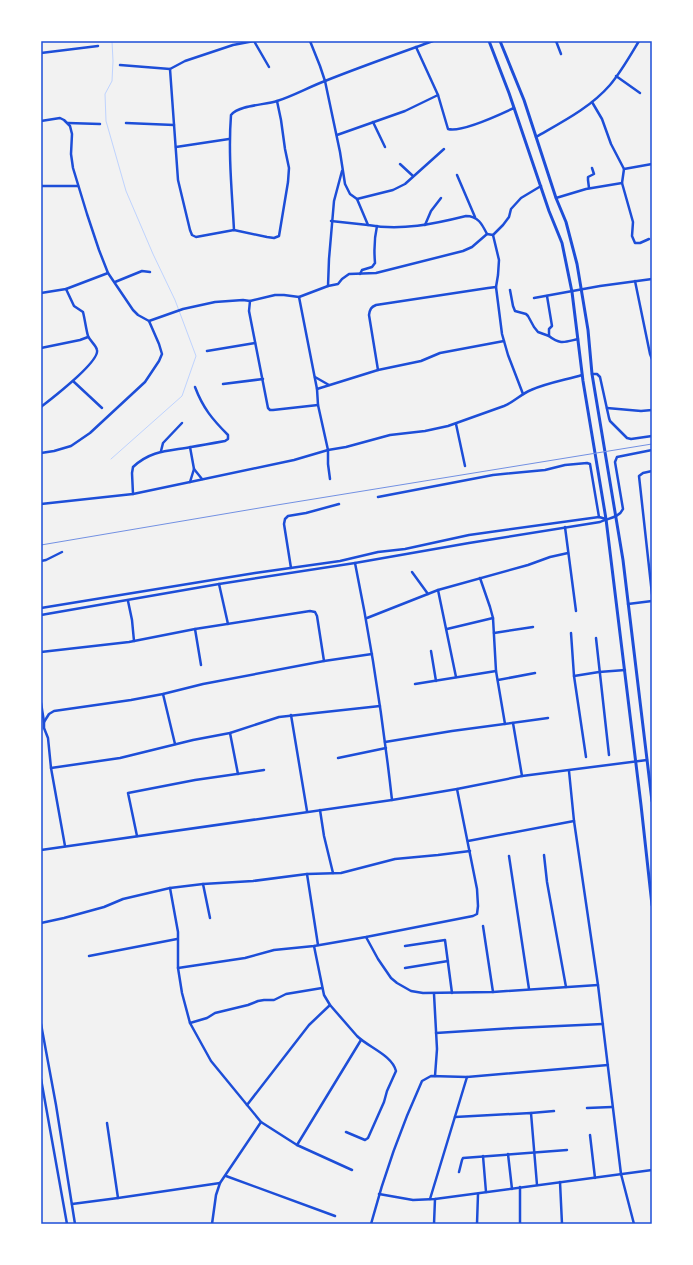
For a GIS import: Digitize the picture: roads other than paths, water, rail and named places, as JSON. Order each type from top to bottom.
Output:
[{"type":"main road","points":[[489,41],[562,243],[572,292],[582,375],[605,511],[652,905]]},
{"type":"main road","points":[[500,41],[524,100],[556,198],[570,232],[577,264],[588,330],[592,378],[616,517],[652,801]]},
{"type":"street","points":[[231,41],[233,45]]},
{"type":"street","points":[[120,65],[170,69],[185,61],[233,45],[254,41],[269,67]]},
{"type":"street","points":[[310,41],[325,81],[347,190],[357,199],[368,225]]},
{"type":"street","points":[[234,230],[229,139],[231,115],[235,111],[277,101],[325,81],[433,41]]},
{"type":"street","points":[[556,41],[561,54]]},
{"type":"street","points":[[536,137],[570,118],[592,102],[611,84],[639,41]]},
{"type":"street","points":[[41,53],[98,46]]},
{"type":"street","points":[[416,47],[438,95],[446,126],[450,130],[484,122],[514,108]]},
{"type":"street","points":[[170,69],[178,180],[190,230],[192,235],[196,237],[234,230],[274,238],[280,236],[289,168],[277,101]]},
{"type":"street","points":[[616,76],[640,93]]},
{"type":"street","points":[[337,135],[405,111],[438,95]]},
{"type":"street","points":[[592,102],[602,119],[611,144],[624,169],[622,183],[633,222],[633,240],[637,244],[649,239]]},
{"type":"street","points":[[41,121],[60,118],[68,122],[100,124]]},
{"type":"street","points":[[41,453],[71,446],[90,433],[145,382],[162,354],[149,321],[132,310],[108,273],[78,186],[71,154],[72,134],[68,122]]},
{"type":"street","points":[[373,122],[385,147]]},
{"type":"street","points":[[126,123],[174,125]]},
{"type":"street","points":[[176,147],[229,139]]},
{"type":"street","points":[[357,199],[393,190],[405,184],[444,149]]},
{"type":"street","points":[[400,164],[413,176]]},
{"type":"street","points":[[624,169],[652,164]]},
{"type":"street","points":[[589,188],[588,177],[594,174],[592,168]]},
{"type":"street","points":[[328,286],[331,221],[334,200],[343,169]]},
{"type":"street","points":[[457,175],[475,217],[480,221],[487,234]]},
{"type":"street","points":[[556,198],[589,188],[622,183]]},
{"type":"street","points":[[41,186],[78,186]]},
{"type":"street","points":[[493,235],[503,224],[521,198],[541,186]]},
{"type":"street","points":[[424,225],[431,211],[441,198]]},
{"type":"street","points":[[331,221],[378,226],[424,225],[435,224],[466,216],[475,217]]},
{"type":"street","points":[[360,274],[362,270],[372,267],[375,263],[375,234],[378,226]]},
{"type":"street","points":[[487,234],[493,235]]},
{"type":"street","points":[[149,321],[183,309],[222,301],[250,301],[275,295],[299,297],[328,286],[338,284],[349,274],[376,273],[463,251],[472,247],[487,234]]},
{"type":"street","points":[[493,235],[499,260],[496,287],[502,334],[523,394]]},
{"type":"street","points":[[115,282],[142,271],[150,272]]},
{"type":"street","points":[[41,293],[66,289],[108,273]]},
{"type":"street","points":[[534,298],[652,279]]},
{"type":"street","points":[[635,281],[652,359]]},
{"type":"street","points":[[378,370],[369,315],[369,311],[372,307],[383,304],[496,287]]},
{"type":"street","points":[[41,407],[73,381],[97,354],[97,349],[88,337],[82,312],[74,306],[66,289]]},
{"type":"street","points":[[510,290],[515,311],[526,314],[538,332],[562,343],[578,339]]},
{"type":"street","points":[[547,296],[552,326],[549,329],[549,336]]},
{"type":"street","points":[[299,297],[315,377],[318,405],[328,450],[330,479]]},
{"type":"street","points":[[250,301],[249,311],[268,408],[270,410],[318,405]]},
{"type":"street","points":[[41,348],[88,337]]},
{"type":"street","points":[[317,389],[378,370],[422,361],[440,353],[504,341]]},
{"type":"street","points":[[208,351],[255,343]]},
{"type":"street","points":[[592,374],[597,374],[600,377],[610,421],[627,438],[636,439],[652,436]]},
{"type":"street","points":[[41,504],[134,494],[294,460],[390,435],[425,431],[448,426],[504,406],[523,394],[538,387],[582,375]]},
{"type":"street","points":[[315,377],[330,385]]},
{"type":"street","points":[[224,384],[263,379]]},
{"type":"street","points":[[73,381],[102,408]]},
{"type":"street","points":[[134,494],[133,467],[145,458],[162,451],[190,448],[225,441],[228,437],[228,435],[204,408],[195,387]]},
{"type":"street","points":[[607,408],[641,411],[652,410]]},
{"type":"street","points":[[162,451],[163,443],[182,423]]},
{"type":"street","points":[[456,424],[465,466]]},
{"type":"street","points":[[190,448],[194,469],[202,479]]},
{"type":"street","points":[[41,615],[219,584],[600,522],[616,517],[622,512],[623,509],[615,459],[617,457],[652,450]]},
{"type":"street","points":[[378,497],[493,476],[587,463],[590,464],[599,517]]},
{"type":"street","points":[[190,482],[194,469]]},
{"type":"street","points":[[652,471],[643,473],[639,476],[652,594]]},
{"type":"street","points":[[290,568],[284,519],[288,516],[306,513],[339,504]]},
{"type":"street","points":[[41,608],[340,561],[378,552],[404,549],[469,535],[599,517],[606,519]]},
{"type":"street","points":[[565,527],[576,611]]},
{"type":"street","points":[[41,561],[62,552]]},
{"type":"street","points":[[367,618],[438,590],[568,553]]},
{"type":"street","points":[[355,563],[367,618],[392,800]]},
{"type":"street","points":[[412,572],[428,594]]},
{"type":"street","points":[[480,578],[493,618],[496,671],[505,724]]},
{"type":"street","points":[[219,584],[228,624]]},
{"type":"street","points":[[438,590],[456,677]]},
{"type":"street","points":[[128,601],[134,641]]},
{"type":"street","points":[[628,604],[652,601]]},
{"type":"street","points":[[41,652],[106,646],[195,629],[310,610],[315,612],[317,616],[324,661]]},
{"type":"street","points":[[447,629],[493,618]]},
{"type":"street","points":[[494,633],[533,627]]},
{"type":"street","points":[[195,629],[201,665]]},
{"type":"street","points":[[571,633],[574,676],[586,756]]},
{"type":"street","points":[[596,638],[609,755]]},
{"type":"street","points":[[431,651],[436,681]]},
{"type":"street","points":[[65,846],[48,738],[42,728],[49,714],[54,711],[131,700],[203,684],[324,661],[372,654]]},
{"type":"street","points":[[574,676],[625,670]]},
{"type":"street","points":[[415,684],[496,671]]},
{"type":"street","points":[[498,680],[536,673]]},
{"type":"street","points":[[163,694],[175,744]]},
{"type":"street","points":[[41,703],[44,722]]},
{"type":"street","points":[[52,768],[120,758],[175,744],[230,733],[272,719],[291,715],[380,706]]},
{"type":"street","points":[[291,715],[307,811]]},
{"type":"street","points":[[385,742],[548,718]]},
{"type":"street","points":[[513,723],[522,776]]},
{"type":"street","points":[[230,733],[238,774]]},
{"type":"street","points":[[338,758],[386,748]]},
{"type":"street","points":[[41,850],[392,800],[522,776],[647,760]]},
{"type":"street","points":[[136,836],[128,793],[195,780],[264,770]]},
{"type":"street","points":[[569,771],[574,821],[598,985],[621,1174],[634,1224]]},
{"type":"street","points":[[178,968],[245,958],[274,950],[366,937],[477,914],[477,890],[457,789]]},
{"type":"street","points":[[320,810],[324,836],[333,873]]},
{"type":"street","points":[[468,842],[574,821]]},
{"type":"street","points":[[41,923],[104,907],[123,899],[170,888],[203,884],[253,881],[307,874],[342,873],[395,859],[438,856],[470,851]]},
{"type":"street","points":[[544,855],[547,882],[566,987]]},
{"type":"street","points":[[509,856],[529,990]]},
{"type":"street","points":[[307,874],[324,995],[330,1005],[361,1040],[388,1058],[393,1063],[396,1071],[368,1138],[365,1140],[346,1132]]},
{"type":"street","points":[[203,884],[210,918]]},
{"type":"street","points":[[170,888],[178,932],[178,968],[182,993],[190,1023],[211,1061],[261,1122],[297,1145],[352,1170]]},
{"type":"street","points":[[483,926],[493,992]]},
{"type":"street","points":[[366,937],[382,966],[397,984],[423,994],[493,992],[598,985]]},
{"type":"street","points":[[89,956],[177,939]]},
{"type":"street","points":[[405,946],[444,940],[446,942],[452,993]]},
{"type":"street","points":[[405,968],[448,961]]},
{"type":"street","points":[[190,1023],[207,1018],[215,1013],[258,1001],[274,1000],[286,994],[322,988]]},
{"type":"street","points":[[434,994],[436,1033],[435,1076]]},
{"type":"street","points":[[247,1104],[309,1025],[330,1005]]},
{"type":"street","points":[[41,1024],[56,1105],[75,1224]]},
{"type":"street","points":[[436,1033],[603,1024]]},
{"type":"street","points":[[297,1145],[361,1040]]},
{"type":"street","points":[[371,1224],[379,1194],[399,1136],[422,1080],[435,1076],[467,1077],[608,1065]]},
{"type":"street","points":[[430,1199],[467,1077]]},
{"type":"street","points":[[41,1079],[67,1224]]},
{"type":"street","points":[[587,1108],[612,1107]]},
{"type":"street","points":[[455,1117],[554,1111]]},
{"type":"street","points":[[531,1113],[537,1185]]},
{"type":"street","points":[[212,1224],[216,1195],[220,1183],[261,1122]]},
{"type":"street","points":[[107,1123],[118,1198]]},
{"type":"street","points":[[590,1135],[595,1178]]},
{"type":"street","points":[[459,1172],[462,1158],[567,1150]]},
{"type":"street","points":[[508,1154],[512,1189]]},
{"type":"street","points":[[483,1156],[486,1192]]},
{"type":"street","points":[[379,1194],[413,1200],[435,1199],[652,1170]]},
{"type":"street","points":[[226,1176],[334,1216]]},
{"type":"street","points":[[560,1182],[562,1224]]},
{"type":"street","points":[[72,1204],[220,1183]]},
{"type":"street","points":[[520,1187],[520,1224]]},
{"type":"street","points":[[477,1224],[478,1194]]},
{"type":"street","points":[[434,1224],[435,1199]]},
{"type":"waterway","points":[[111,459],[182,396],[196,356],[175,300],[153,254],[126,191],[106,121],[105,94],[112,81],[112,41]]},
{"type":"railway","points":[[41,545],[652,444]]}]
